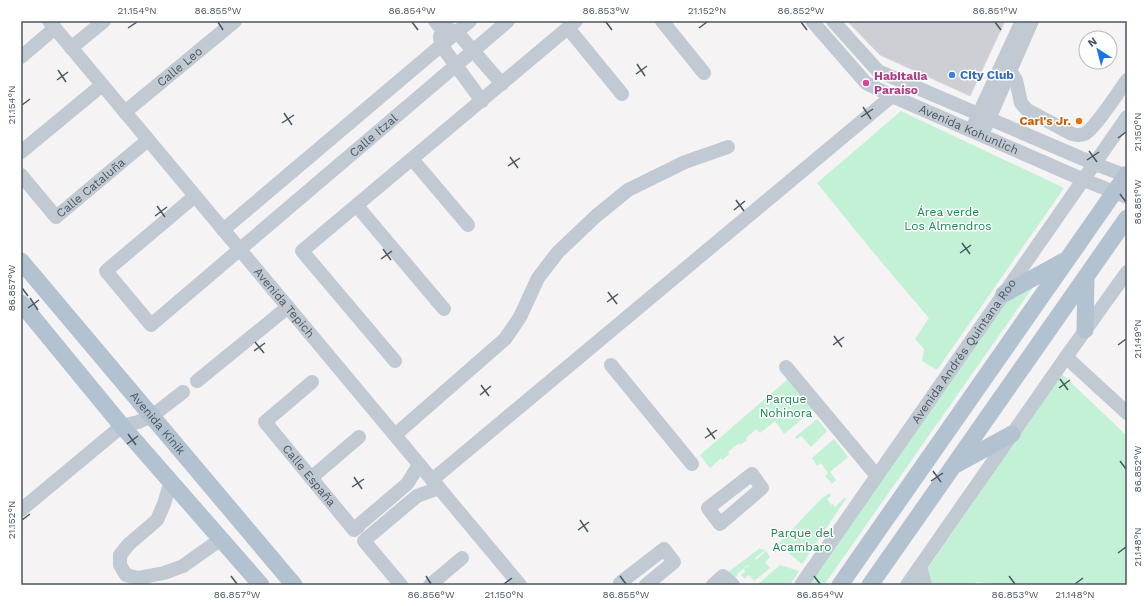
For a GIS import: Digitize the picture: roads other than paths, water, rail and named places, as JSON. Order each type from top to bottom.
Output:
[{"type":"main road","points":[[840,585],[1068,259],[1121,194],[1127,175]]},
{"type":"main road","points":[[870,585],[1127,218]]},
{"type":"main road","points":[[1004,294],[1068,259]]},
{"type":"main road","name":"Avenida Kinik","points":[[21,261],[294,585]]},
{"type":"main road","points":[[1085,330],[1086,277]]},
{"type":"main road","points":[[21,303],[122,426],[261,585]]},
{"type":"main road","points":[[953,466],[1012,434]]},
{"type":"main road","points":[[208,524],[228,506]]},
{"type":"street","points":[[71,48],[104,21]]},
{"type":"street","name":"Calle Leo","points":[[125,112],[235,21]]},
{"type":"street","name":"Calle Itzal","points":[[223,230],[470,21]]},
{"type":"street","name":"Calle Itzal","points":[[195,196],[106,271],[151,325],[508,21]]},
{"type":"street","points":[[662,21],[704,73]]},
{"type":"street","name":"Avenida Kohunlich","points":[[812,21],[866,83],[976,133],[1084,180],[1121,194]]},
{"type":"street","name":"Avenida Kohunlich","points":[[833,21],[878,71],[1094,164],[1127,175]]},
{"type":"street","points":[[976,133],[1010,62],[1022,29],[1032,21]]},
{"type":"street","points":[[437,23],[457,32],[502,84]]},
{"type":"street","points":[[437,23],[441,45],[482,101]]},
{"type":"street","points":[[21,57],[52,25]]},
{"type":"street","name":"Avenida Tepich","points":[[52,25],[520,585]]},
{"type":"street","points":[[394,361],[302,251],[572,25],[622,94]]},
{"type":"street","points":[[1010,62],[1021,103],[1027,110],[1072,134],[1080,136],[1086,134],[1101,117],[1127,80]]},
{"type":"street","points":[[21,152],[102,85]]},
{"type":"street","points":[[364,532],[435,484],[892,96]]},
{"type":"street","points":[[1112,139],[1114,98]]},
{"type":"street","name":"Avenida Andrés Quintana Roo","points":[[801,585],[1127,117]]},
{"type":"street","name":"Calle Cataluña","points":[[21,175],[56,217],[148,140]]},
{"type":"street","points":[[395,435],[505,339],[520,317],[538,278],[558,252],[596,216],[628,190],[685,162],[728,147]]},
{"type":"street","points":[[412,159],[468,226]]},
{"type":"street","points":[[357,206],[444,309]]},
{"type":"street","points":[[907,585],[1127,272]]},
{"type":"street","points":[[197,381],[288,307]]},
{"type":"street","points":[[1066,357],[1127,413]]},
{"type":"street","points":[[611,365],[692,464]]},
{"type":"street","points":[[786,368],[877,476]]},
{"type":"street","name":"Calle España","points":[[312,382],[265,422],[311,478],[364,532],[401,585]]},
{"type":"street","points":[[21,510],[122,426],[138,422],[152,416],[182,392]]},
{"type":"street","points":[[311,478],[359,438]]},
{"type":"street","points":[[364,532],[407,484],[419,465]]},
{"type":"street","points":[[171,481],[157,520],[129,544],[120,555],[120,565],[126,575],[138,578],[170,571],[183,566],[221,539]]},
{"type":"street","points":[[621,585],[620,583],[664,549],[674,562],[646,585]]},
{"type":"street","points":[[430,585],[462,558]]},
{"type":"street","points":[[920,566],[925,585]]},
{"type":"street","points":[[713,585],[724,576],[733,585]]},
{"type":"place","name":"City Club","points":[[952,75]]},
{"type":"place","name":"Habitalia Paraíso","points":[[866,83]]},
{"type":"place","name":"Carl's Jr.","points":[[1079,121]]},
{"type":"park label","name":"Área verde Los Almendros","points":[[948,219]]},
{"type":"park label","name":"Parque Nohinora","points":[[786,406]]},
{"type":"park label","name":"Parque del Acambaro","points":[[802,540]]}]
